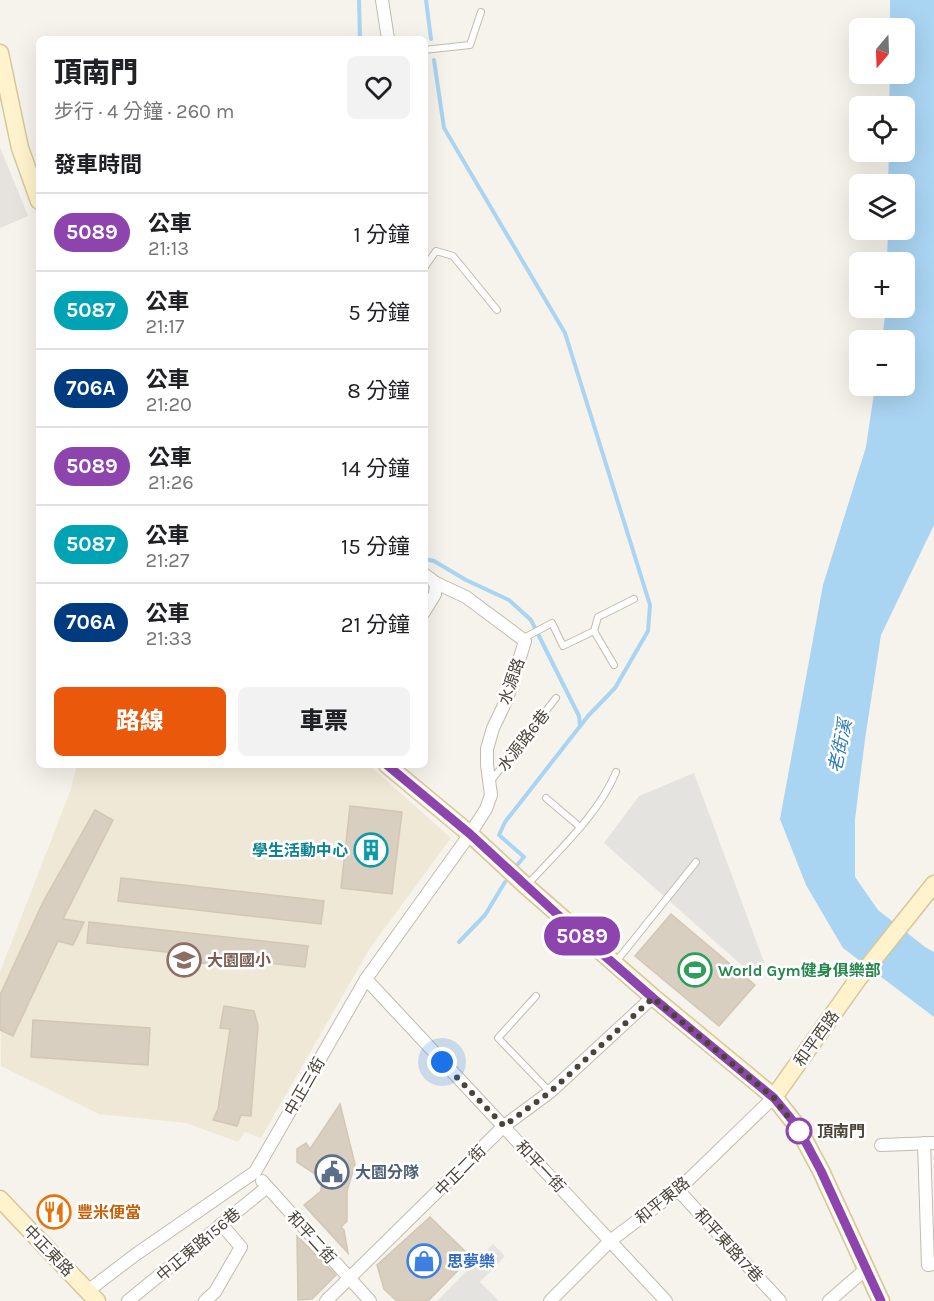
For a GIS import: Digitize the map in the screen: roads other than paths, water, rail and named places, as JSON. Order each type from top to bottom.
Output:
[{"type":"main road","points":[[0,53],[20,148],[36,193]]},
{"type":"main road","points":[[391,768],[470,834],[653,998],[774,1098],[797,1126],[821,1171],[881,1301]]},
{"type":"main road","name":"和平西路","points":[[774,1098],[858,979],[934,885]]},
{"type":"main road","name":"中正東路","points":[[0,1199],[93,1295]]},
{"type":"street","points":[[382,0],[388,36]]},
{"type":"street","name":"水源路","points":[[428,577],[466,597],[525,637],[507,699],[493,728],[487,748],[491,795],[470,834]]},
{"type":"street","points":[[428,605],[435,594],[436,583]]},
{"type":"street","name":"中正三街","points":[[93,1295],[135,1255],[255,1172],[366,979],[470,834]]},
{"type":"street","name":"和平一街","points":[[366,979],[666,1301]]},
{"type":"street","name":"中正二街","points":[[326,1301],[504,1126],[550,1092],[653,998]]},
{"type":"street","name":"和平東路","points":[[550,1301],[610,1241],[678,1190],[774,1098]]},
{"type":"street","points":[[881,1145],[929,1143],[928,1264],[934,1264]]},
{"type":"street","name":"和平二街","points":[[255,1172],[370,1301]]},
{"type":"street","name":"中正東路156巷","points":[[128,1301],[267,1187]]},
{"type":"street","name":"和平東路17巷","points":[[678,1190],[780,1301]]},
{"type":"street","points":[[205,1301],[215,1292],[241,1247],[221,1224]]},
{"type":"street","points":[[829,1301],[866,1269]]},
{"type":"lane","points":[[428,50],[470,45],[482,12]]},
{"type":"lane","points":[[428,262],[436,251],[453,256],[497,310]]},
{"type":"lane","points":[[614,665],[594,631],[598,616],[634,599]]},
{"type":"lane","points":[[525,637],[552,623],[563,646],[594,631]]},
{"type":"lane","name":"水源路6巷","points":[[489,783],[556,698]]},
{"type":"lane","points":[[526,886],[580,827],[611,784],[616,772]]},
{"type":"lane","points":[[546,798],[580,827]]},
{"type":"lane","points":[[614,964],[696,862]]},
{"type":"lane","points":[[536,996],[498,1038],[550,1092]]},
{"type":"water","name":"老街溪","points":[[890,0],[934,0],[934,525],[881,635],[855,819],[855,877],[878,910],[934,952],[934,1017],[843,948],[806,885],[780,819],[823,585],[866,447],[874,396],[915,396],[915,330],[883,330],[885,318],[915,318],[915,252],[887,252],[888,240],[915,240],[915,174],[888,174],[889,162],[915,162],[915,96],[889,96],[890,84],[915,84],[915,18],[890,18]]},
{"type":"waterway","points":[[359,0],[360,36]]},
{"type":"waterway","points":[[426,0],[431,39]]},
{"type":"waterway","points":[[434,60],[444,128],[565,333],[650,605],[648,631],[615,688],[588,716],[505,822],[499,835],[524,857],[518,864]]},
{"type":"waterway","points":[[428,560],[509,600],[531,620],[579,716],[580,726]]},
{"type":"waterway","points":[[459,942],[485,915],[505,882]]},
{"type":"place","name":"學生活動中心","points":[[371,850]]},
{"type":"place","name":"大園國小","points":[[184,960]]},
{"type":"place","name":"World Gym健身俱樂部","points":[[695,970]]},
{"type":"place","name":"頂南門","points":[[799,1131]]},
{"type":"place","name":"大園分隊","points":[[332,1172]]},
{"type":"place","name":"豐米便當","points":[[54,1212]]},
{"type":"place","name":"思夢樂","points":[[424,1261]]}]
